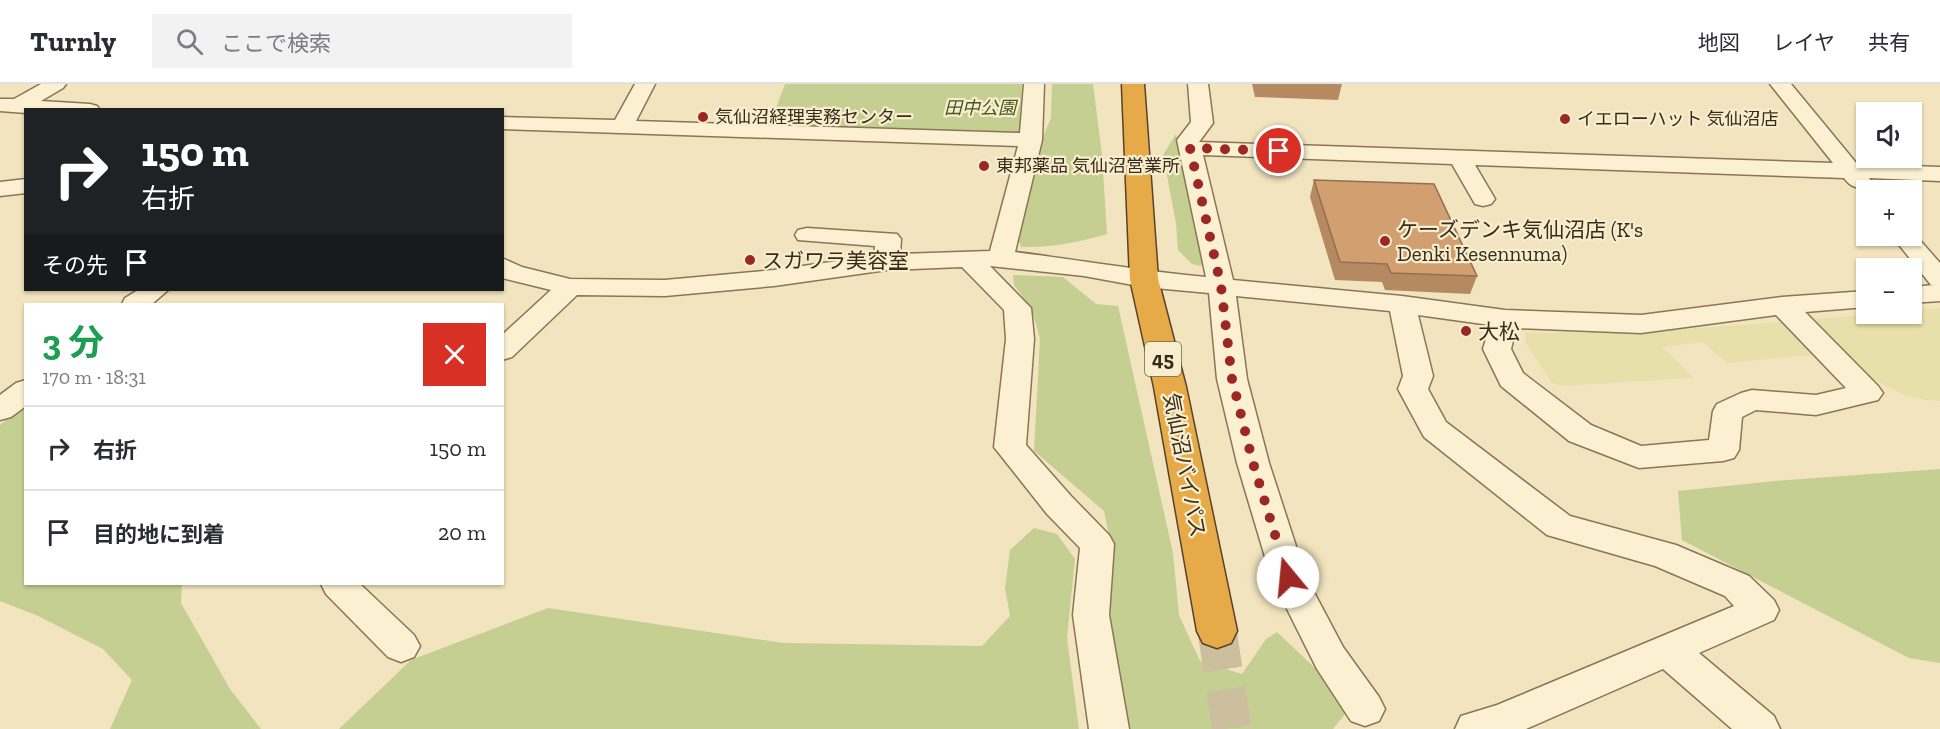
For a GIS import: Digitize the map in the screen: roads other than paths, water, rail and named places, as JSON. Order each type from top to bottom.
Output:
[{"type":"highway","name":"気仙沼バイパス","points":[[1133,84],[1144,279],[1170,387],[1217,631]]},
{"type":"street","points":[[8,106],[56,84]]},
{"type":"street","points":[[622,127],[645,84]]},
{"type":"street","points":[[1001,258],[1031,140],[1034,84]]},
{"type":"street","points":[[1198,84],[1202,123],[1188,140],[1221,286],[1232,379],[1253,463],[1288,577],[1330,658],[1365,709]]},
{"type":"street","points":[[1780,84],[1858,180]]},
{"type":"street","points":[[8,106],[49,108]]},
{"type":"street","points":[[504,123],[1031,140]]},
{"type":"street","points":[[1190,148],[1940,174]]},
{"type":"street","points":[[1459,157],[1483,199]]},
{"type":"street","points":[[0,189],[24,186]]},
{"type":"street","points":[[807,235],[888,239],[887,262]]},
{"type":"street","points":[[1912,246],[1940,279]]},
{"type":"street","points":[[504,267],[513,273],[570,287],[664,288],[774,278],[887,262],[1001,258],[1084,268],[1144,279],[1402,304],[1505,319],[1641,324],[1782,305],[1856,300]]},
{"type":"street","points":[[968,259],[1017,308],[1020,339],[1010,447],[1059,505],[1097,544],[1091,615],[1109,729]]},
{"type":"street","points":[[504,349],[570,287]]},
{"type":"street","points":[[136,303],[154,291]]},
{"type":"street","points":[[1922,294],[1940,293]]},
{"type":"street","points":[[1402,304],[1418,376],[1413,389],[1435,429],[1559,526],[1664,555],[1737,586],[1761,610],[1502,721],[1475,729]]},
{"type":"street","points":[[1505,319],[1497,349],[1510,379],[1580,433],[1639,457],[1723,450],[1728,411],[1752,400],[1816,405],[1868,393],[1782,305]]},
{"type":"street","points":[[0,410],[24,392]]},
{"type":"street","points":[[339,585],[400,646]]},
{"type":"street","points":[[1668,650],[1760,729]]},
{"type":"tunnel","points":[[1217,631],[1232,729]]},
{"type":"place","name":"気仙沼経理実務センター","points":[[703,117]]},
{"type":"place","name":"イエローハット 気仙沼店","points":[[1565,119]]},
{"type":"place","name":"東邦薬品 気仙沼営業所","points":[[984,166]]},
{"type":"place","name":"ケーズデンキ気仙沼店 (K's Denki Kesennuma)","points":[[1385,241]]},
{"type":"place","name":"スガワラ美容室","points":[[750,260]]},
{"type":"place","name":"大松","points":[[1466,331]]},
{"type":"park label","name":"田中公園","points":[[980,108]]}]
